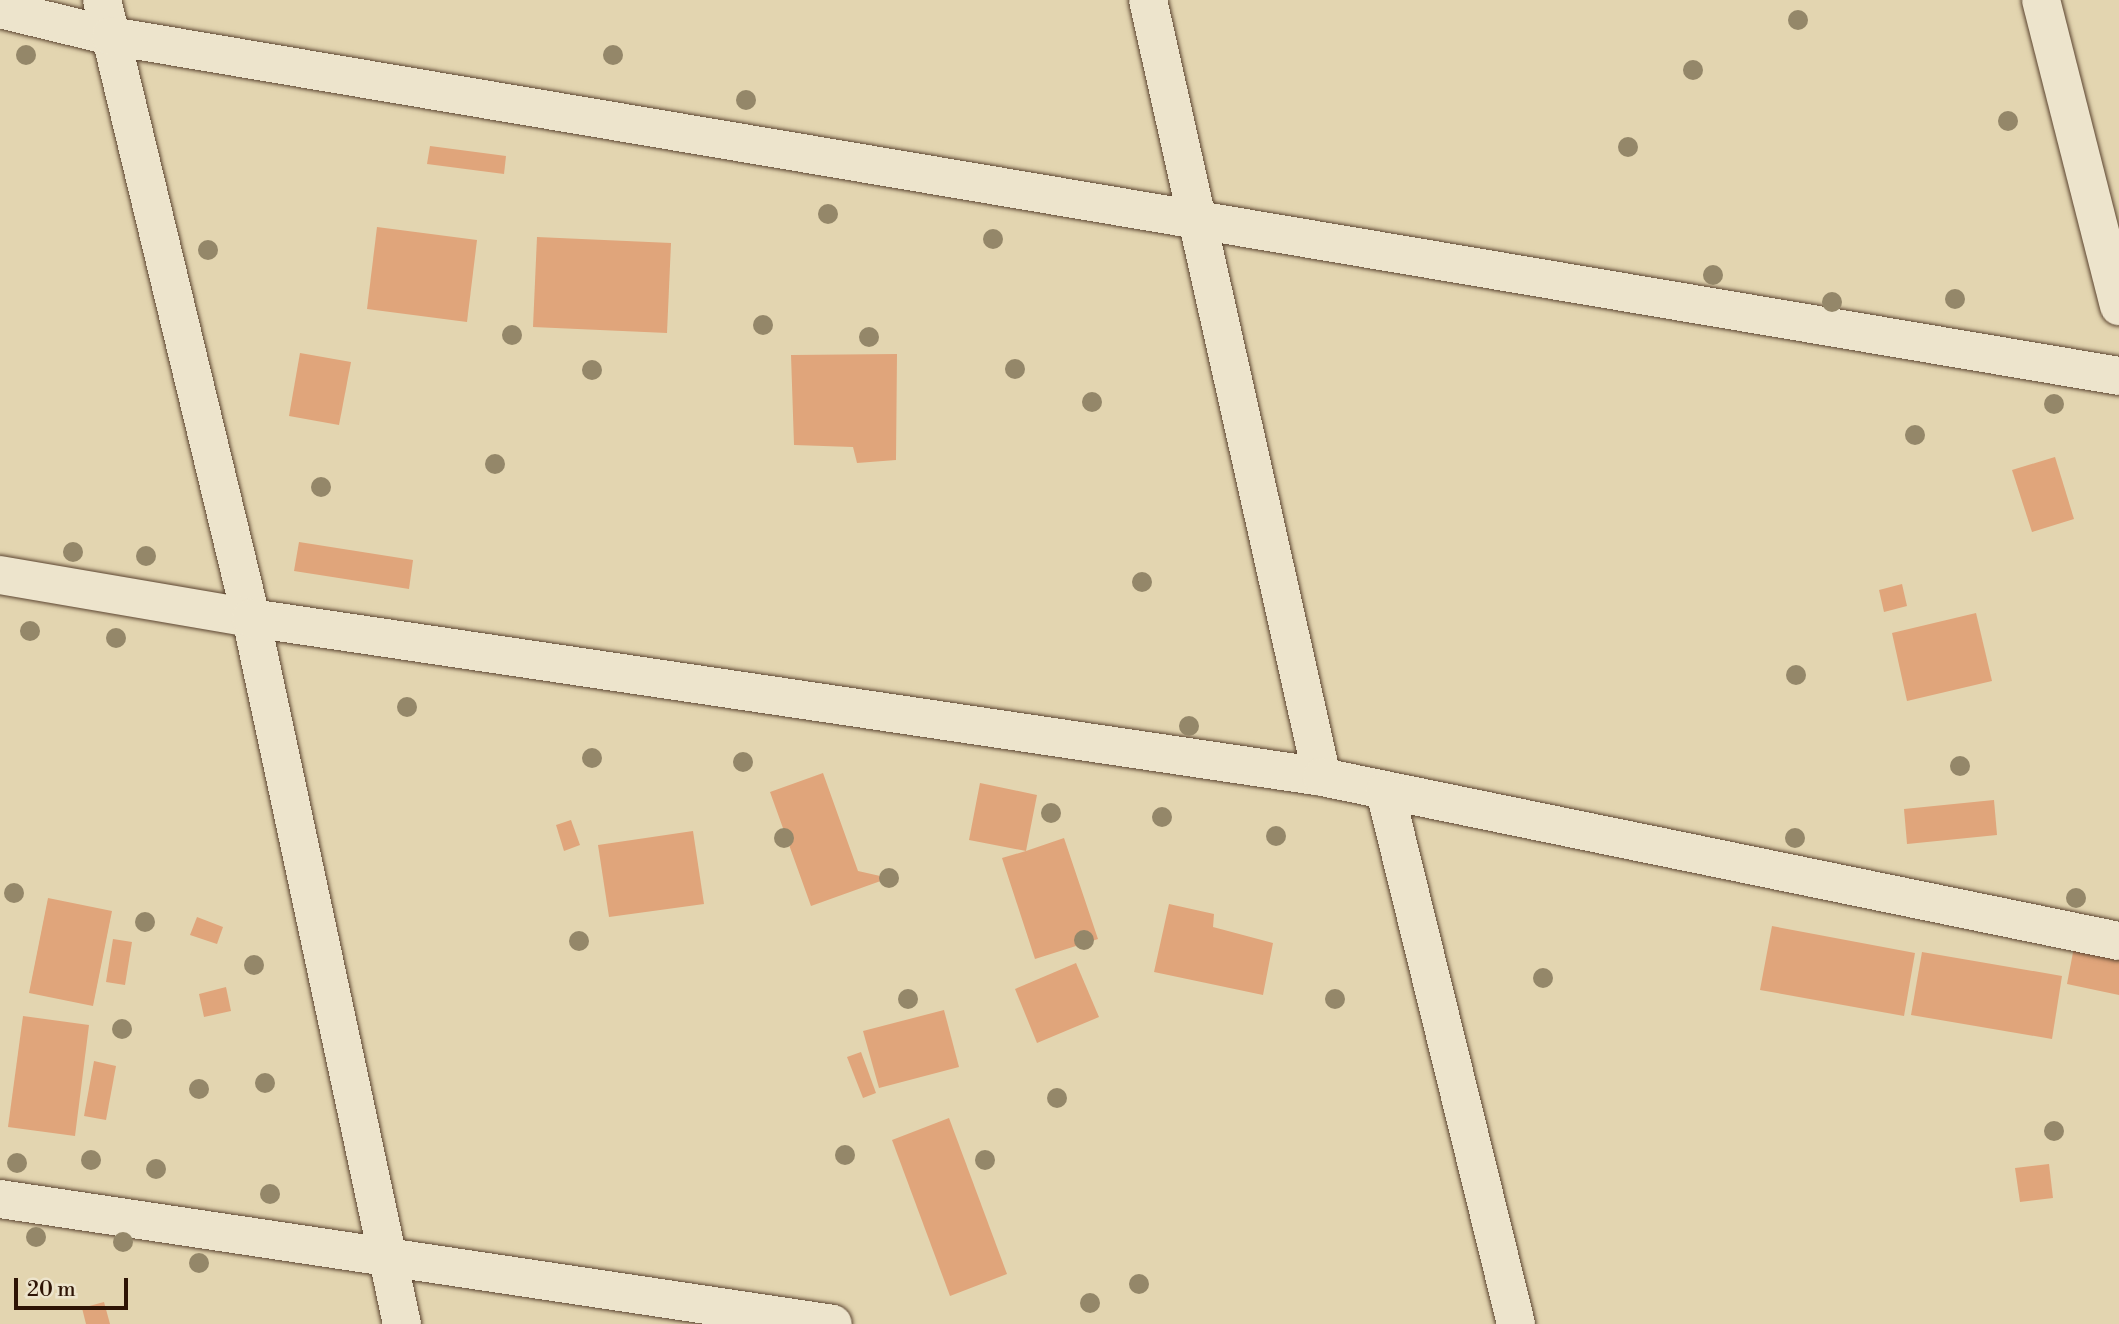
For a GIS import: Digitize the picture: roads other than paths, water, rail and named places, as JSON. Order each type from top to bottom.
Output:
[{"type":"street","points":[[102,0],[251,618],[402,1324]]},
{"type":"street","points":[[1149,0],[1322,777]]},
{"type":"street","points":[[2042,0],[2119,306]]},
{"type":"street","points":[[0,9],[111,36],[2119,376]]},
{"type":"street","points":[[0,575],[251,618],[1322,777],[2119,940]]},
{"type":"street","points":[[1385,791],[1516,1324]]},
{"type":"street","points":[[0,1199],[387,1262],[833,1324]]}]
